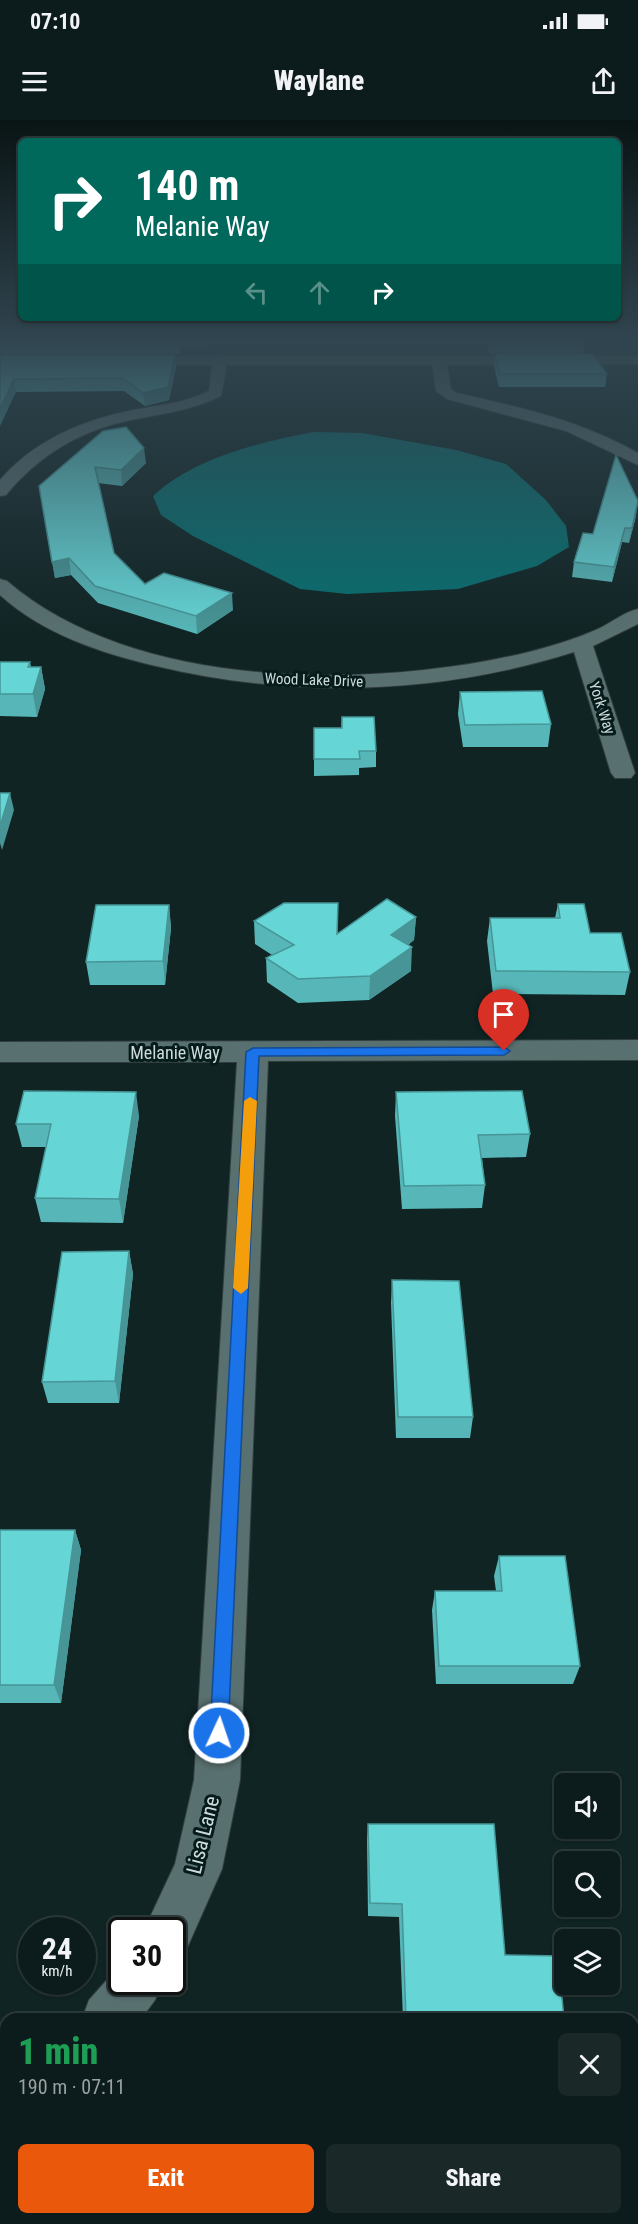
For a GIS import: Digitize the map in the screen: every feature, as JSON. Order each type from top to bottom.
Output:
[{"type":"street","points":[[0,491],[37,454],[62,439]]},
{"type":"street","points":[[605,439],[638,460]]},
{"type":"street","name":"Wood Lake Drive","points":[[0,585],[48,621],[108,647],[165,662],[234,676],[301,682],[371,683],[486,669],[582,644],[624,625],[638,615]]},
{"type":"street","name":"York Way","points":[[582,644],[623,773]]},
{"type":"street","name":"Melanie Way","points":[[0,1052],[638,1050]]},
{"type":"street","name":"Lisa Lane","points":[[175,1917],[198,1869],[217,1780],[253,1052]]},
{"type":"street","points":[[113,2013],[127,1995]]},
{"type":"water","points":[[396,439],[456,450],[506,464],[546,500],[566,526],[569,547],[537,566],[458,589],[347,594],[300,589],[193,536],[161,515],[153,496],[170,483],[208,462],[271,441]]},
{"type":"building","points":[[93,439],[136,439],[144,448],[121,470],[95,467],[114,553],[145,584],[164,573],[232,593],[196,616],[95,586],[69,558],[52,562],[39,486]]},
{"type":"building","points":[[616,455],[638,501],[632,528],[625,528],[614,567],[574,562],[583,533],[593,534]]},
{"type":"building","points":[[0,662],[30,662],[28,667],[41,667],[33,694],[0,694]]},
{"type":"building","points":[[542,691],[551,724],[465,725],[460,692]]},
{"type":"building","points":[[342,717],[374,717],[376,751],[359,751],[360,759],[314,759],[314,728],[342,728]]},
{"type":"building","points":[[0,793],[10,793],[0,826]]},
{"type":"building","points":[[387,899],[416,917],[391,935],[412,947],[370,976],[298,979],[266,958],[294,945],[254,921],[284,903],[338,903],[337,934]]},
{"type":"building","points":[[558,904],[584,904],[590,933],[621,933],[630,972],[496,971],[490,918],[560,918]]},
{"type":"building","points":[[96,905],[169,905],[163,961],[86,962]]},
{"type":"building","points":[[24,1091],[136,1092],[119,1199],[35,1198],[51,1124],[16,1124]]},
{"type":"building","points":[[522,1091],[530,1134],[478,1135],[485,1185],[404,1186],[396,1092]]},
{"type":"building","points":[[129,1251],[115,1381],[42,1382],[62,1252]]},
{"type":"building","points":[[392,1280],[459,1281],[473,1417],[398,1417]]},
{"type":"building","points":[[0,1530],[75,1530],[54,1685],[0,1685]]},
{"type":"building","points":[[499,1556],[565,1556],[580,1666],[439,1666],[435,1591],[502,1591]]},
{"type":"building","points":[[368,1824],[494,1824],[505,1955],[554,1956],[554,1995],[562,1995],[563,2013],[406,2013],[402,1904],[370,1903]]},
{"type":"slow traffic","points":[[241,1288],[250,1101]]},
{"type":"route","points":[[219,1733],[253,1052],[504,1051]]}]
